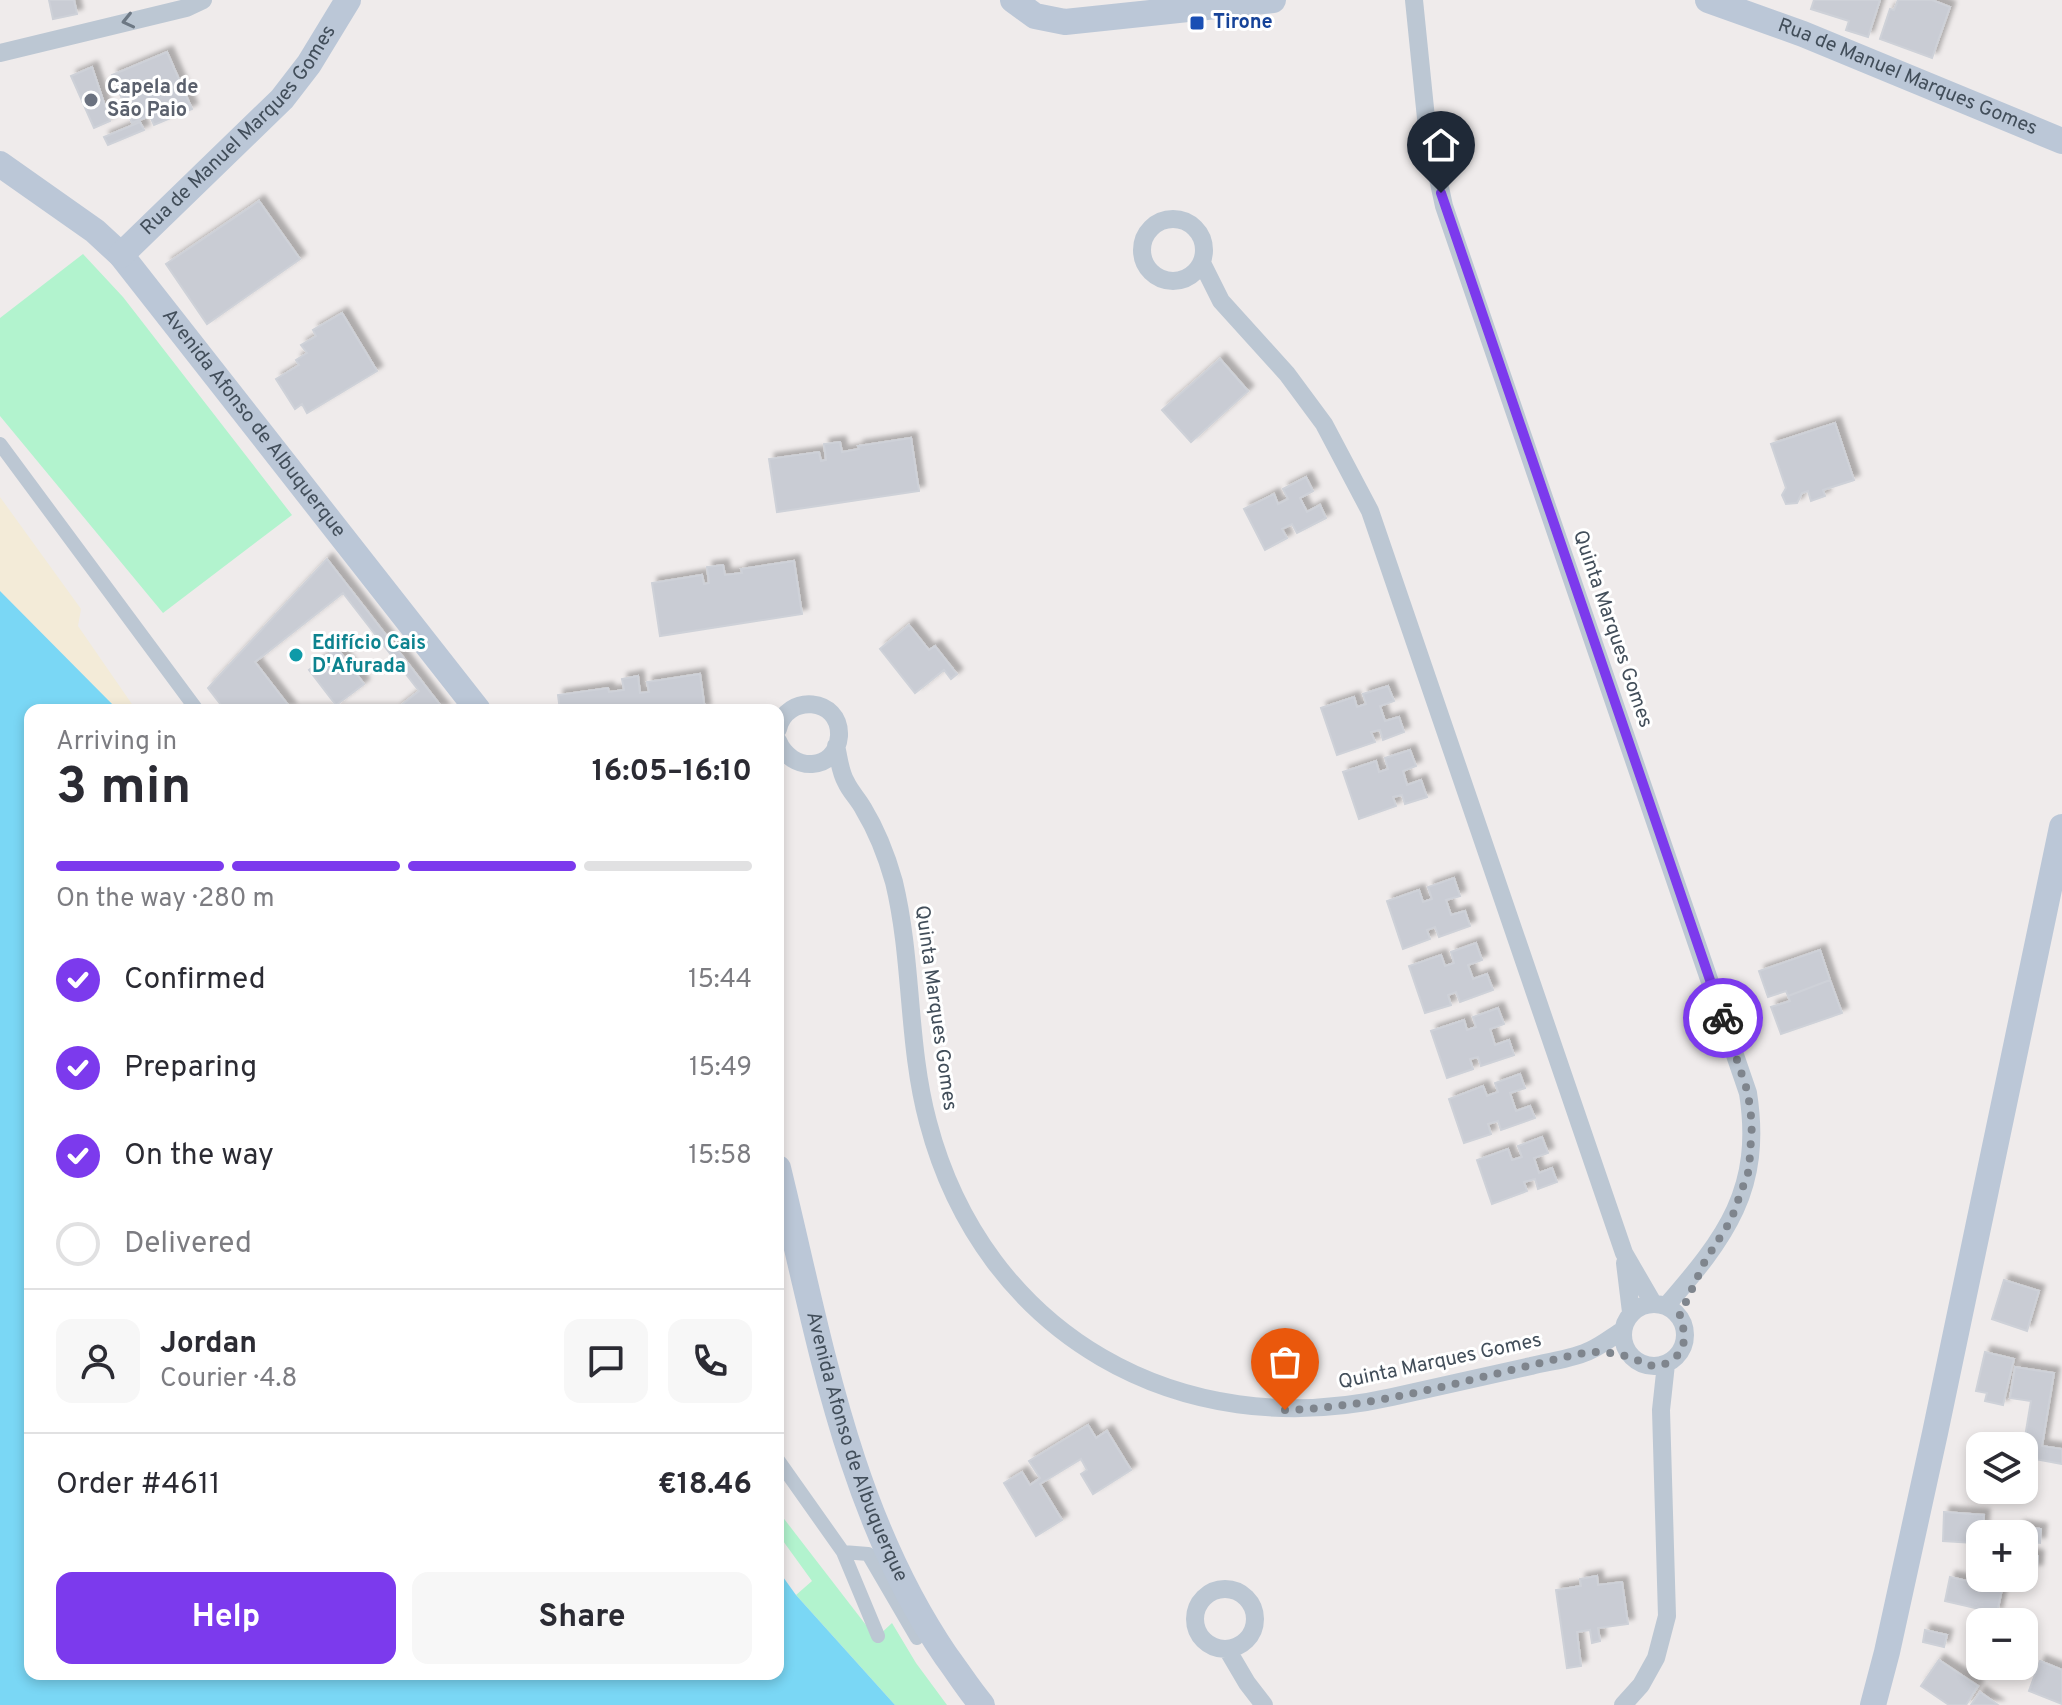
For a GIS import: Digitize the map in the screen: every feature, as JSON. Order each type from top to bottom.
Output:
[{"type":"main road","name":"Rua de Manuel Marques Gomes","points":[[121,255],[282,99],[309,64],[348,0]]},
{"type":"main road","points":[[1013,0],[1035,16],[1065,22],[1273,0]]},
{"type":"main road","name":"Rua de Manuel Marques Gomes","points":[[1708,0],[1803,34],[2062,141]]},
{"type":"main road","name":"Avenida Afonso de Albuquerque","points":[[0,164],[95,231],[121,255],[473,704]]},
{"type":"main road","points":[[1873,1705],[1935,1433],[2062,827]]},
{"type":"main road","name":"Avenida Afonso de Albuquerque","points":[[784,1192],[847,1448],[884,1545],[917,1613],[982,1705]]},
{"type":"street","points":[[0,53],[186,8],[203,0]]},
{"type":"street","name":"Quinta Marques Gomes","points":[[1414,0],[1427,128],[1449,220],[1748,1093],[1752,1124],[1749,1170],[1731,1220],[1705,1261],[1666,1308],[1683,1325],[1684,1343],[1674,1359],[1666,1364],[1589,1352]]},
{"type":"street","points":[[1202,263],[1196,272],[1183,280],[1168,282],[1158,279],[1144,263],[1142,242],[1154,225],[1173,219],[1193,226],[1203,243],[1202,263],[1221,301],[1273,357],[1311,406],[1345,459],[1370,511],[1624,1253],[1631,1312],[1623,1330]]},
{"type":"street","points":[[1183,280],[1221,301]]},
{"type":"street","points":[[0,444],[193,704]]},
{"type":"street","name":"Quinta Marques Gomes","points":[[784,714],[789,709],[808,703],[827,709],[838,727],[836,746],[845,781],[879,839],[894,883],[920,1087],[940,1163],[969,1223],[990,1257],[1029,1301],[1072,1338],[1123,1370],[1163,1387],[1238,1406],[1277,1410],[1374,1401],[1589,1352],[1623,1330],[1626,1350],[1639,1361],[1661,1410]]},
{"type":"street","points":[[813,764],[831,755],[836,746]]},
{"type":"street","points":[[784,752],[793,761],[784,768]]},
{"type":"street","name":"Quinta Marques Gomes","points":[[793,761],[813,764],[845,781]]},
{"type":"street","points":[[1624,1253],[1666,1308]]},
{"type":"street","points":[[1631,1312],[1666,1308]]},
{"type":"street","name":"Quinta Marques Gomes","points":[[1623,1705],[1641,1685],[1656,1658],[1667,1616],[1661,1410],[1666,1364]]},
{"type":"street","points":[[784,1468],[843,1552],[878,1636]]},
{"type":"street","points":[[843,1552],[868,1554],[917,1638]]},
{"type":"street","points":[[1227,1649],[1264,1705]]},
{"type":"green space","points":[[83,254],[123,297],[292,515],[163,613],[0,416],[0,318]]},
{"type":"green space","points":[[784,1519],[876,1638],[892,1623],[947,1705],[895,1705],[796,1595],[812,1581],[784,1542]]},
{"type":"sand","points":[[0,497],[81,609],[78,626],[132,704],[112,704],[0,591]]},
{"type":"water","points":[[0,591],[112,704],[24,704],[24,1680],[784,1680],[784,1578],[895,1705],[0,1705]]},
{"type":"building","points":[[49,0],[74,0],[77,14],[53,19]]},
{"type":"building","points":[[1814,0],[1880,0],[1868,37],[1846,30],[1849,21],[1811,9]]},
{"type":"building","points":[[1898,0],[1932,0],[1950,7],[1932,58],[1880,39],[1890,9],[1894,10]]},
{"type":"building","points":[[167,52],[192,109],[154,125],[150,116],[132,123],[112,75]]},
{"type":"building","name":"Capela de São Paio","points":[[92,67],[110,121],[94,128],[71,76]]},
{"type":"building","points":[[140,122],[144,130],[108,145],[104,137]]},
{"type":"building","points":[[259,201],[300,259],[207,324],[166,264]]},
{"type":"building","points":[[342,313],[377,371],[307,413],[302,404],[295,409],[276,379],[299,365],[296,360],[307,353],[301,345],[316,336],[313,330]]},
{"type":"building","points":[[1220,359],[1248,391],[1191,442],[1162,410]]},
{"type":"building","points":[[1835,423],[1854,480],[1823,490],[1825,496],[1811,501],[1808,491],[1802,493],[1797,503],[1786,504],[1782,495],[1786,488],[1771,444]]},
{"type":"building","points":[[911,438],[919,491],[777,512],[769,459],[819,452],[821,461],[826,460],[824,444],[840,442],[842,452],[859,449],[858,446]]},
{"type":"building","points":[[1306,477],[1313,491],[1300,498],[1307,512],[1320,505],[1326,518],[1297,533],[1292,524],[1282,529],[1287,538],[1265,550],[1244,509],[1274,494],[1278,504],[1288,499],[1283,489]]},
{"type":"building","points":[[327,559],[439,704],[220,704],[208,688]]},
{"type":"building","points":[[794,561],[802,614],[660,636],[652,583],[702,575],[704,584],[709,583],[707,567],[723,565],[725,575],[742,573],[741,569]]},
{"type":"building","name":"Edifício Cais D'Afurada","points":[[343,593],[419,691],[403,704],[337,704],[364,684],[337,648],[309,670],[335,704],[287,704],[255,662]]},
{"type":"building","points":[[909,625],[929,650],[935,646],[957,674],[951,679],[944,670],[915,693],[880,649]]},
{"type":"building","points":[[700,674],[704,704],[559,704],[558,695],[608,688],[609,692],[624,690],[622,679],[638,676],[640,693],[649,692],[647,682]]},
{"type":"building","points":[[1388,686],[1394,701],[1380,706],[1385,721],[1399,717],[1404,732],[1383,740],[1380,730],[1371,732],[1375,742],[1337,755],[1321,708],[1354,697],[1357,707],[1366,704],[1363,694]]},
{"type":"building","points":[[1410,750],[1416,766],[1403,771],[1407,785],[1421,780],[1427,797],[1405,804],[1402,795],[1393,797],[1396,806],[1359,819],[1343,772],[1376,761],[1379,772],[1388,769],[1385,758]]},
{"type":"building","points":[[1454,878],[1460,896],[1446,900],[1451,915],[1465,911],[1470,926],[1439,937],[1435,927],[1427,930],[1430,939],[1403,949],[1387,901],[1419,890],[1423,902],[1432,899],[1428,887]]},
{"type":"building","points":[[1476,943],[1482,960],[1468,965],[1473,979],[1487,974],[1493,990],[1460,1002],[1456,992],[1448,995],[1451,1005],[1425,1013],[1409,966],[1441,955],[1445,966],[1454,963],[1451,952]]},
{"type":"building","points":[[1820,950],[1830,980],[1788,996],[1786,991],[1768,997],[1759,971]]},
{"type":"building","points":[[1830,980],[1842,1013],[1781,1034],[1771,1007],[1790,1001],[1788,996]]},
{"type":"building","points":[[1498,1008],[1504,1024],[1490,1029],[1495,1045],[1509,1040],[1514,1055],[1481,1066],[1478,1057],[1470,1059],[1473,1069],[1447,1078],[1431,1031],[1464,1020],[1467,1030],[1476,1027],[1473,1017]]},
{"type":"building","points":[[1520,1074],[1525,1088],[1510,1093],[1516,1111],[1530,1106],[1535,1118],[1501,1130],[1498,1121],[1488,1124],[1491,1134],[1464,1143],[1449,1099],[1483,1086],[1487,1096],[1498,1092],[1495,1083]]},
{"type":"building","points":[[1542,1137],[1548,1153],[1534,1158],[1539,1173],[1552,1168],[1557,1182],[1538,1189],[1535,1179],[1524,1182],[1527,1191],[1492,1204],[1477,1160],[1508,1149],[1512,1160],[1522,1157],[1518,1146]]},
{"type":"building","points":[[2004,1280],[2039,1291],[2027,1331],[1992,1319]]},
{"type":"building","points":[[1985,1352],[2014,1359],[2003,1405],[1985,1401],[1987,1393],[1976,1391]]},
{"type":"building","points":[[2015,1367],[2054,1373],[2042,1446],[2062,1449],[2062,1464],[2038,1460],[2038,1432],[2026,1432],[2031,1401],[2010,1398]]},
{"type":"building","points":[[1088,1425],[1096,1438],[1107,1431],[1131,1470],[1093,1494],[1081,1474],[1087,1470],[1081,1459],[1040,1484],[1062,1520],[1036,1536],[1004,1483],[1022,1472],[1030,1485],[1040,1478],[1029,1461]]},
{"type":"building","points":[[1944,1512],[1984,1515],[1984,1520],[1966,1520],[1966,1542],[1943,1541]]},
{"type":"building","points":[[1597,1576],[1598,1585],[1622,1582],[1628,1624],[1598,1628],[1600,1641],[1592,1643],[1590,1630],[1577,1632],[1581,1666],[1567,1668],[1556,1590],[1581,1586],[1580,1579]]},
{"type":"building","points":[[1950,1577],[1966,1581],[1966,1592],[2001,1592],[1998,1608],[1975,1608],[1945,1601]]},
{"type":"building","points":[[1925,1630],[1947,1635],[1944,1647],[1923,1642]]},
{"type":"building","points":[[1939,1660],[1978,1686],[1966,1705],[1949,1705],[1921,1686]]},
{"type":"building","points":[[2040,1661],[2062,1670],[2062,1704],[2029,1691],[2033,1680],[2038,1680]]},
{"type":"building","points":[[1980,1692],[1998,1705],[1971,1705]]},
{"type":"way so far","points":[[1285,1410],[1374,1401],[1589,1352],[1633,1358],[1652,1366],[1674,1359],[1684,1343],[1685,1334],[1679,1317],[1705,1261],[1731,1220],[1749,1170],[1752,1124],[1748,1093],[1723,1018]]},
{"type":"place","name":"Tirone","points":[[1197,23]]},
{"type":"place","name":"Capela de São Paio","points":[[91,100]]},
{"type":"place","name":"Edifício Cais D'Afurada","points":[[296,655]]},
{"type":"route","points":[[1441,193],[1723,1018]]}]
